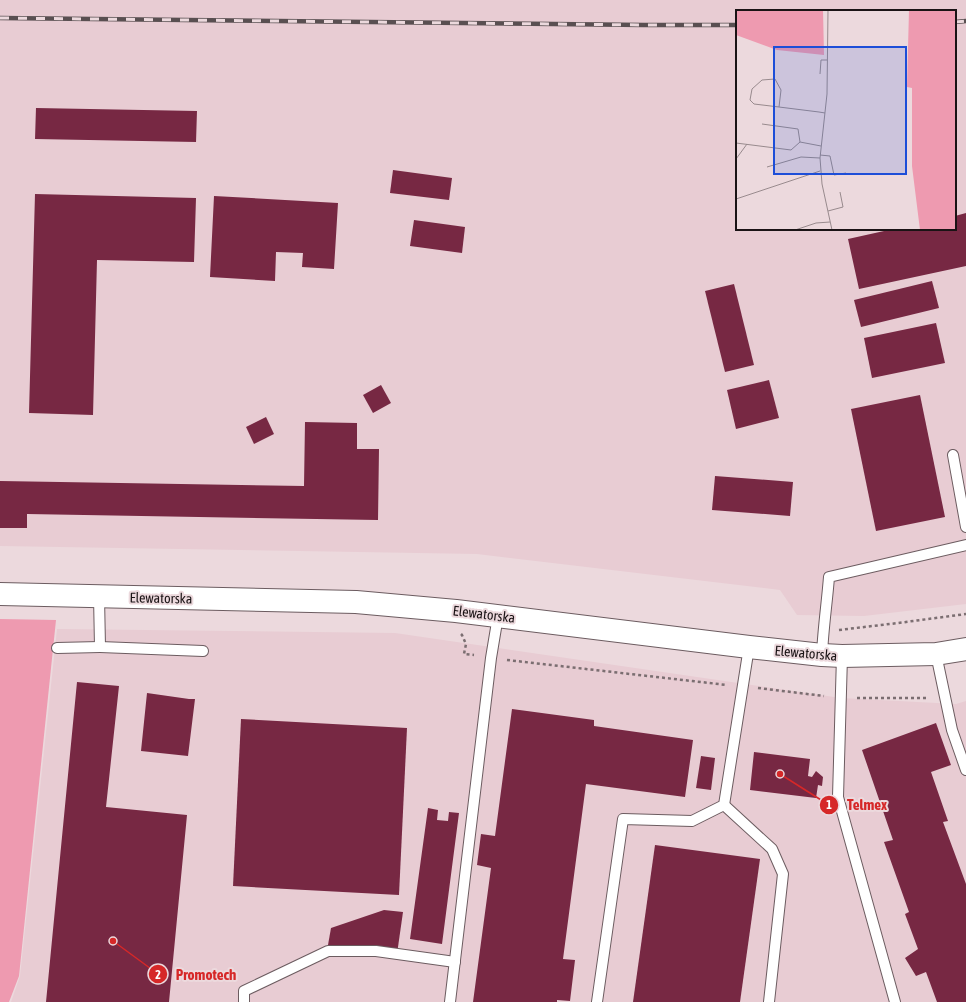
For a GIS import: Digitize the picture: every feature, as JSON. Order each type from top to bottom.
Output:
[{"type":"street","name":"Elewatorska","points":[[0,594],[356,602],[456,611],[749,648],[832,656],[936,654],[966,650]]},
{"type":"lane","points":[[954,454],[966,526]]},
{"type":"lane","points":[[896,1002],[838,797],[841,698],[832,656],[823,632],[829,577],[966,545]]},
{"type":"lane","points":[[99,596],[100,647]]},
{"type":"lane","points":[[450,1002],[491,658],[498,616]]},
{"type":"lane","points":[[57,648],[100,647],[203,651]]},
{"type":"lane","points":[[724,805],[749,648]]},
{"type":"lane","points":[[936,654],[952,730],[966,770]]},
{"type":"lane","points":[[597,1002],[622,819],[692,822],[724,805]]},
{"type":"lane","points":[[724,805],[772,848],[783,874],[769,1002]]},
{"type":"lane","points":[[244,1002],[244,991],[328,952],[376,951],[455,962]]},
{"type":"path","points":[[457,632],[462,635],[466,644],[464,654],[491,658],[841,698],[945,698]]},
{"type":"shaded area","points":[[0,0],[966,0],[966,604],[864,616],[797,615],[780,590],[477,554],[0,546]]},
{"type":"shaded area","points":[[0,619],[56,620],[19,976],[9,1002],[0,1002]]},
{"type":"shaded area","points":[[57,629],[395,633],[841,698],[956,704],[966,701],[966,1002],[11,1002],[20,976]]},
{"type":"building","points":[[36,108],[197,111],[196,142],[35,139]]},
{"type":"building","points":[[393,170],[452,178],[449,200],[390,193]]},
{"type":"building","points":[[35,194],[196,198],[194,262],[97,260],[93,415],[29,413]]},
{"type":"building","points":[[214,196],[338,203],[334,269],[302,267],[303,253],[276,252],[275,281],[210,277]]},
{"type":"building","points":[[966,213],[966,266],[859,289],[848,239],[888,230],[956,230],[956,216]]},
{"type":"building","points":[[414,220],[465,227],[462,253],[410,246]]},
{"type":"building","points":[[932,281],[939,308],[861,327],[854,300]]},
{"type":"building","points":[[734,284],[754,365],[725,372],[705,291]]},
{"type":"building","points":[[936,323],[945,363],[872,378],[864,338]]},
{"type":"building","points":[[769,380],[779,418],[736,429],[727,390]]},
{"type":"building","points":[[381,385],[391,403],[373,413],[363,395]]},
{"type":"building","points":[[920,395],[945,517],[876,531],[851,409]]},
{"type":"building","points":[[266,417],[274,434],[254,444],[246,427]]},
{"type":"building","points":[[305,422],[357,423],[357,449],[379,449],[378,520],[27,514],[27,528],[0,528],[0,481],[304,486]]},
{"type":"building","points":[[715,476],[793,482],[790,516],[712,510]]},
{"type":"building","points":[[77,682],[119,686],[106,807],[187,815],[169,1002],[46,1002]]},
{"type":"building","points":[[147,693],[195,699],[188,756],[141,751]]},
{"type":"building","points":[[512,709],[594,720],[594,726],[693,740],[685,797],[586,784],[563,959],[575,960],[570,1001],[473,1002],[491,868],[477,865],[481,834],[495,836]]},
{"type":"building","points":[[241,719],[407,728],[399,895],[233,886]]},
{"type":"building","points":[[936,723],[951,765],[931,772],[948,821],[943,822],[966,884],[966,1002],[937,1002],[926,972],[916,976],[905,958],[918,949],[905,914],[909,912],[884,842],[893,840],[862,750]]},
{"type":"building","points":[[754,752],[810,759],[808,776],[812,777],[816,771],[823,777],[822,786],[818,785],[816,798],[750,790]]},
{"type":"building","points":[[701,756],[715,758],[711,790],[696,788]]},
{"type":"building","points":[[428,808],[438,810],[437,820],[448,821],[449,812],[459,813],[442,944],[410,939]]},
{"type":"building","points":[[655,845],[760,859],[740,1002],[633,1002]]},
{"type":"building","points":[[384,910],[403,912],[397,954],[328,945],[331,928]]},
{"type":"railway","points":[[0,18],[736,25]]},
{"type":"railway","points":[[956,22],[966,21]]},
{"type":"place","name":"Telmex","points":[[780,774]]},
{"type":"place","name":"Promotech","points":[[113,941]]}]
